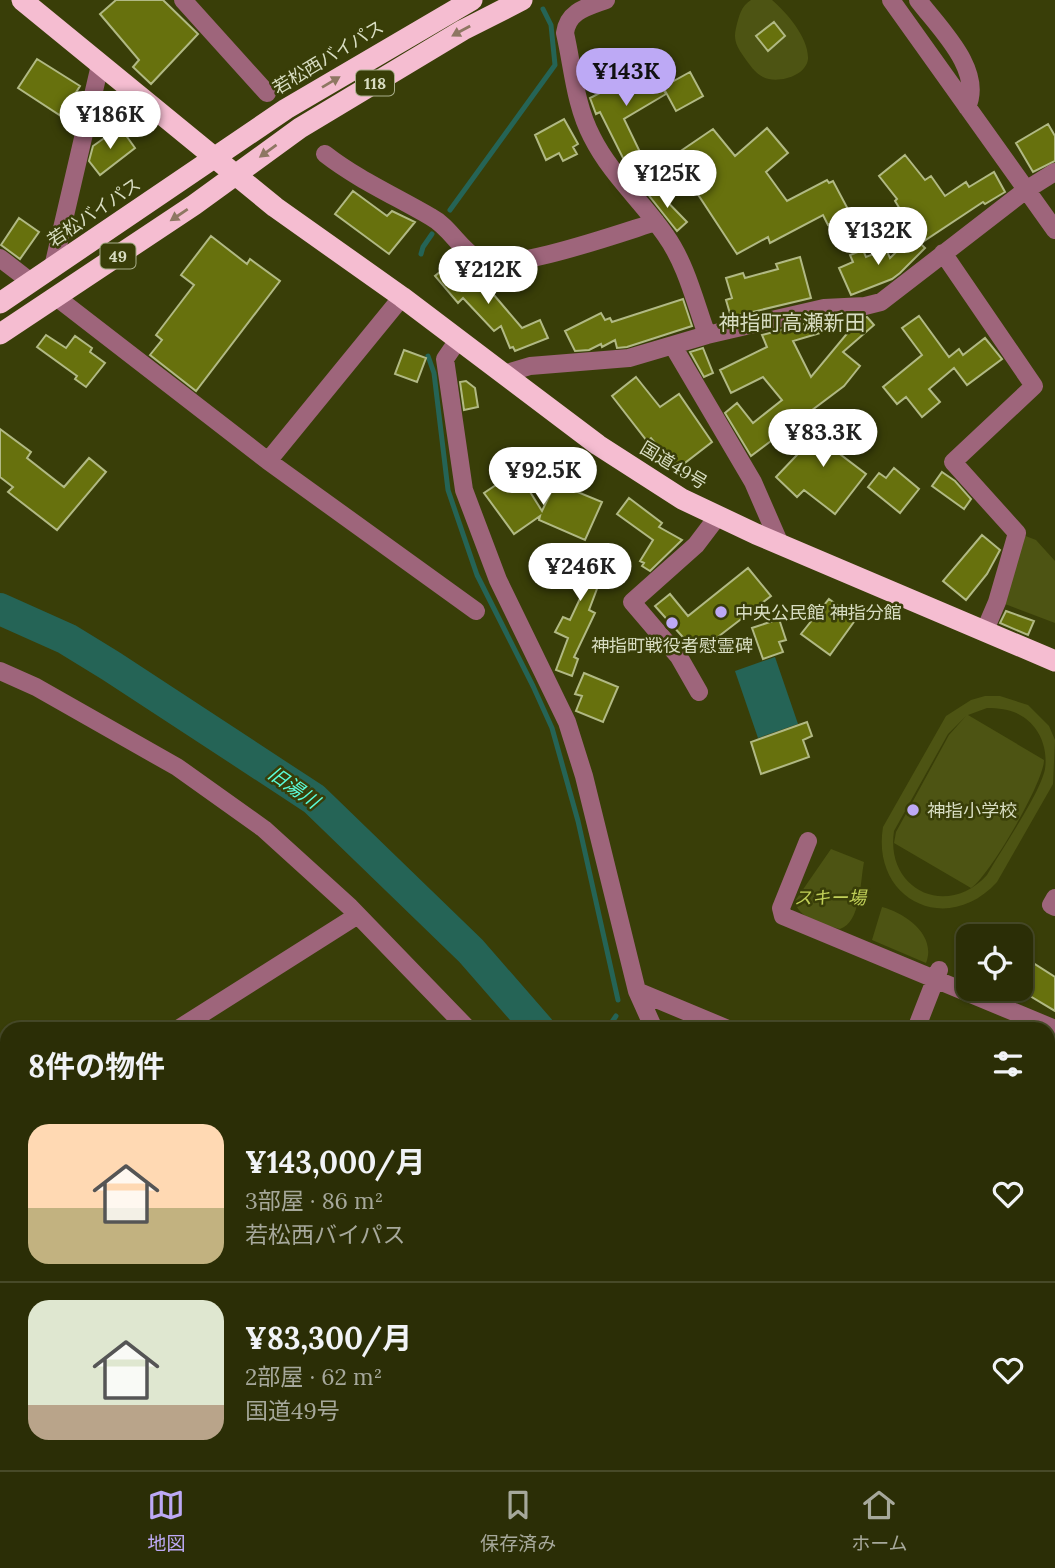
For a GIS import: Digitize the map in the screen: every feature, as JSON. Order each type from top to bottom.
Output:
[{"type":"highway","name":"国道49号","points":[[22,0],[235,176],[325,245],[401,297],[598,445],[682,499],[780,544],[1055,661]]},
{"type":"highway","name":"若松西バイパス","points":[[212,157],[298,102],[472,0]]},
{"type":"highway","name":"118","points":[[235,176],[300,128],[404,65],[522,0]]},
{"type":"highway","name":"若松バイパス","points":[[0,303],[212,157]]},
{"type":"highway","name":"49","points":[[0,334],[235,176]]},
{"type":"street","points":[[183,0],[267,93]]},
{"type":"street","points":[[606,0],[575,12],[566,25],[565,33],[580,109],[592,138],[625,189],[656,222],[677,254],[707,335]]},
{"type":"street","points":[[891,0],[1055,230]]},
{"type":"street","points":[[918,0],[956,51],[968,73],[972,96],[967,107]]},
{"type":"street","points":[[53,267],[100,65]]},
{"type":"street","points":[[325,154],[347,172],[439,221],[464,247],[485,261],[532,258],[656,222]]},
{"type":"street","points":[[504,373],[530,366],[629,358],[707,335],[824,308],[865,306],[881,302],[1026,190],[1055,173]]},
{"type":"street","points":[[943,253],[1034,386],[953,462],[1017,533],[997,602],[985,631]]},
{"type":"street","points":[[0,258],[31,282]]},
{"type":"street","points":[[56,297],[268,461],[476,611]]},
{"type":"street","points":[[268,461],[401,297]]},
{"type":"street","points":[[458,340],[445,359],[464,490],[498,580],[567,722],[584,776],[637,991],[651,1022]]},
{"type":"street","points":[[673,346],[753,482],[780,544]]},
{"type":"street","points":[[699,692],[679,657],[632,602],[696,545],[718,516]]},
{"type":"street","points":[[0,671],[36,687],[177,767],[264,830],[358,915],[461,1022]]},
{"type":"street","points":[[808,841],[781,908],[783,916],[937,975],[1040,1022]]},
{"type":"street","points":[[1055,898],[1051,905],[1055,907]]},
{"type":"street","points":[[189,1022],[358,915]]},
{"type":"street","points":[[919,1022],[937,975]]},
{"type":"street","points":[[637,991],[711,1022]]},
{"type":"green space","points":[[751,0],[772,0],[801,35],[808,59],[802,70],[796,74],[775,80],[763,77],[752,68],[739,50],[735,32],[739,15]]},
{"type":"green space","points":[[1023,535],[1036,540],[1055,561],[1055,623],[1005,604]]},
{"type":"green space","points":[[985,696],[1000,696],[1028,705],[1049,726],[1055,740],[1053,784],[997,882],[977,898],[956,907],[936,908],[917,903],[901,891],[889,874],[882,853],[883,827],[946,716],[971,700]],"holes":[[[987,708],[1007,710],[1020,715],[1038,733],[1046,758],[1045,769],[1028,807],[987,875],[971,888],[980,880],[1002,848],[1026,807],[1042,771],[1044,760],[968,715]],[[966,716],[949,735],[896,832],[894,843],[894,831],[948,734]],[[894,843],[971,888],[954,895],[938,896],[922,892],[909,882],[899,869]]]},
{"type":"green space","name":"スキー場","points":[[831,849],[864,862],[856,910],[847,925],[840,929],[806,916],[795,901]]},
{"type":"green space","points":[[882,907],[900,914],[917,927],[927,943],[926,963],[872,940]]},
{"type":"water","points":[[775,657],[798,724],[758,738],[735,671]]},
{"type":"building","points":[[116,0],[163,0],[198,34],[151,84],[133,67],[139,60],[100,14]]},
{"type":"building","points":[[774,22],[785,36],[768,51],[756,36]]},
{"type":"building","points":[[37,59],[80,86],[61,116],[18,88]]},
{"type":"building","points":[[652,70],[666,94],[624,119],[640,152],[624,160],[600,112],[596,114],[590,98],[629,78],[632,82]]},
{"type":"building","points":[[690,72],[703,96],[676,111],[663,87]]},
{"type":"building","points":[[564,119],[578,144],[573,147],[577,154],[563,161],[559,153],[546,160],[535,135]]},
{"type":"building","points":[[1048,124],[1055,136],[1055,161],[1033,172],[1016,143]]},
{"type":"building","points":[[120,127],[135,148],[100,175],[89,161],[93,146]]},
{"type":"building","points":[[767,128],[788,153],[766,172],[787,201],[827,180],[829,183],[833,181],[850,213],[828,225],[823,215],[770,243],[768,237],[737,254],[693,187],[690,189],[669,159],[713,129],[735,156]]},
{"type":"building","points":[[905,155],[925,180],[931,176],[945,196],[966,182],[969,187],[994,172],[1005,192],[985,204],[983,202],[921,243],[895,201],[897,199],[879,176]]},
{"type":"building","points":[[653,187],[687,222],[677,231],[647,193]]},
{"type":"building","points":[[353,191],[387,216],[392,211],[415,222],[389,254],[335,214]]},
{"type":"building","points":[[19,218],[39,232],[20,259],[1,245]]},
{"type":"building","points":[[211,236],[247,264],[250,259],[280,281],[196,391],[150,355],[162,340],[156,335],[194,285],[181,275]]},
{"type":"building","points":[[913,236],[925,248],[900,273],[892,279],[851,295],[839,268],[853,262],[850,255],[863,250],[866,257],[886,249],[890,258]]},
{"type":"building","points":[[800,257],[811,298],[731,317],[726,300],[732,298],[726,278],[743,273],[745,278],[778,269],[776,264]]},
{"type":"building","points":[[457,258],[488,288],[522,328],[540,320],[548,338],[515,351],[513,347],[510,348],[501,326],[494,331],[463,298],[458,303],[435,276]]},
{"type":"building","points":[[683,299],[692,326],[627,347],[617,348],[615,340],[602,347],[601,344],[589,350],[575,351],[565,331],[601,313],[605,320],[610,318],[612,322]]},
{"type":"building","points":[[919,316],[949,357],[959,349],[963,355],[985,338],[1002,359],[967,385],[954,368],[929,389],[940,402],[922,417],[906,397],[897,404],[883,387],[922,355],[902,328]]},
{"type":"building","points":[[867,317],[874,325],[843,352],[860,366],[844,386],[751,456],[725,413],[737,403],[753,423],[782,400],[763,377],[731,393],[720,370],[767,347],[762,335],[816,321],[820,333],[793,341],[811,377],[860,318]]},
{"type":"building","points":[[46,335],[66,348],[75,336],[92,348],[90,352],[105,363],[86,387],[75,379],[77,376],[37,347]]},
{"type":"building","points":[[703,348],[713,373],[704,377],[690,352]]},
{"type":"building","points":[[404,350],[426,358],[417,382],[395,374]]},
{"type":"building","points":[[636,377],[660,407],[679,394],[712,442],[677,469],[651,438],[647,441],[612,396]]},
{"type":"building","points":[[466,381],[475,388],[478,407],[464,410],[460,382]]},
{"type":"building","points":[[835,415],[849,428],[832,448],[866,474],[835,514],[804,490],[797,497],[776,477]]},
{"type":"building","points":[[0,429],[31,452],[27,458],[64,487],[89,458],[106,472],[57,530],[8,492],[13,487],[0,477]]},
{"type":"building","points":[[894,468],[919,489],[900,513],[868,487],[879,473],[886,478]]},
{"type":"building","points":[[517,471],[542,511],[551,492],[568,488],[602,502],[585,540],[539,520],[540,516],[514,534],[484,493]]},
{"type":"building","points":[[942,472],[955,481],[971,499],[964,509],[932,486]]},
{"type":"building","points":[[629,498],[662,523],[659,527],[682,540],[650,571],[642,566],[644,563],[640,561],[653,540],[617,514]]},
{"type":"building","points":[[982,535],[1000,550],[987,574],[966,600],[943,581]]},
{"type":"building","points":[[576,545],[609,557],[589,610],[595,613],[574,657],[578,659],[572,676],[556,670],[568,638],[555,632],[563,617],[570,620],[585,588],[567,580],[571,568],[568,567]]},
{"type":"building","name":"中央公民館 神指分館","points":[[748,568],[771,596],[697,653],[655,606],[670,594],[688,616]]},
{"type":"building","points":[[829,599],[856,619],[830,655],[801,634]]},
{"type":"building","points":[[1006,611],[1034,621],[1028,635],[1000,623]]},
{"type":"building","points":[[779,619],[786,640],[779,642],[783,652],[763,659],[752,628]]},
{"type":"building","points":[[584,673],[618,687],[603,722],[576,711],[582,696],[575,694]]},
{"type":"building","points":[[807,722],[812,736],[803,740],[809,757],[761,774],[751,742]]},
{"type":"building","points":[[1033,963],[1055,977],[1055,1011],[1033,998]]},
{"type":"waterway","points":[[450,210],[555,65],[551,25],[543,9]]},
{"type":"waterway","points":[[421,254],[432,234]]},
{"type":"waterway","points":[[428,356],[434,373],[448,490],[477,575],[552,728],[578,821],[618,1000]]},
{"type":"waterway","name":"旧湯川","points":[[0,609],[67,639],[314,799],[471,951],[533,1022]]},
{"type":"waterway","points":[[612,1022],[616,1016]]},
{"type":"place","name":"中央公民館 神指分館","points":[[721,612]]},
{"type":"place","name":"神指町戦役者慰霊碑","points":[[672,623]]},
{"type":"place","name":"神指小学校","points":[[913,810]]},
{"type":"district","name":"神指町高瀬新田","points":[[792,322]]}]
